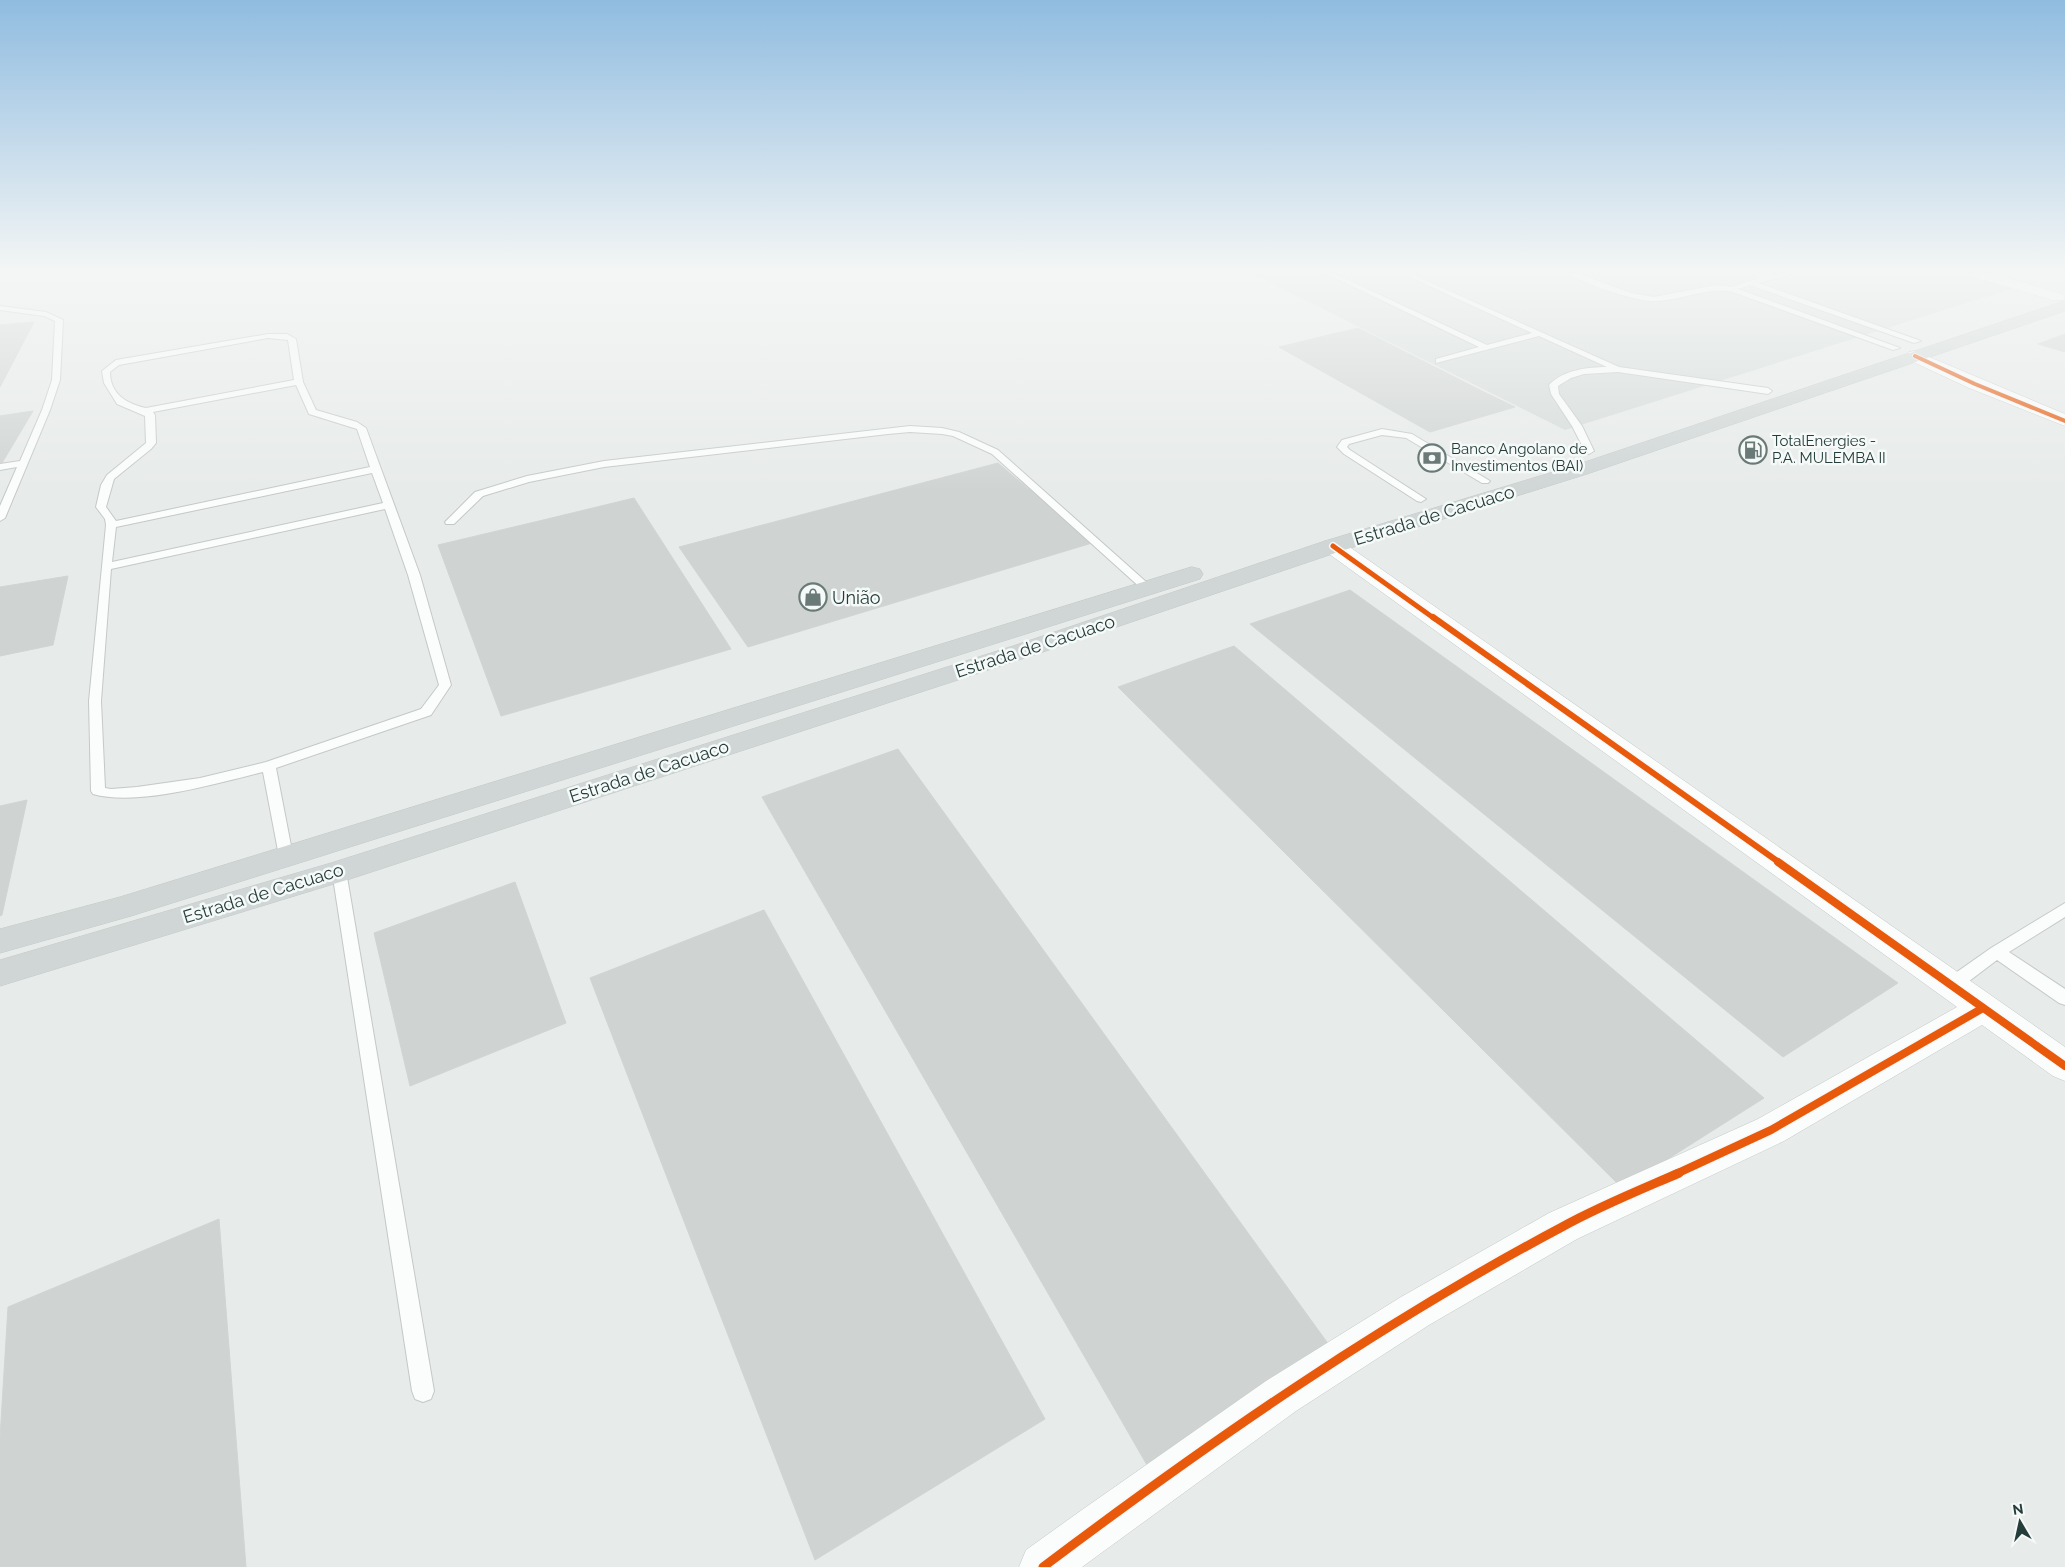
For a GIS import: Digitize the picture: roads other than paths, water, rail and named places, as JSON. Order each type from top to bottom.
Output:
[{"type":"main road","name":"Estrada de Cacuaco","points":[[0,973],[339,871],[1022,651],[1333,546],[1580,470],[1924,346]]},
{"type":"main road","name":"Estrada de Cacuaco","points":[[1232,561],[1421,500],[1589,451],[1896,348],[1916,349]]},
{"type":"main road","name":"Estrada de Cacuaco","points":[[0,941],[120,908],[1214,567]]},
{"type":"street","points":[[1916,349],[1983,387],[2065,421]]},
{"type":"street","points":[[1333,546],[2065,1066]]},
{"type":"street","points":[[1043,1567],[1281,1396],[1449,1291],[1563,1226],[1772,1130],[1984,1008]]},
{"type":"lane","points":[[0,518],[56,380],[58,346]]},
{"type":"lane","points":[[211,346],[116,362],[106,371],[105,378],[116,399],[121,404],[146,411],[298,382]]},
{"type":"lane","points":[[146,411],[150,415],[151,443],[110,477],[106,485],[102,507],[104,514],[110,518],[111,525],[95,701],[98,792],[111,794],[200,783],[269,766],[426,712],[445,685],[414,575],[376,469],[360,428],[354,424],[312,412],[298,382],[293,346]]},
{"type":"lane","points":[[1438,361],[1488,346]]},
{"type":"lane","points":[[1569,346],[1618,368]]},
{"type":"lane","points":[[1891,346],[1896,348]]},
{"type":"lane","points":[[1909,346],[1916,349]]},
{"type":"lane","points":[[1589,451],[1577,426],[1555,394],[1553,385],[1572,374],[1593,369],[1618,368],[1768,391]]},
{"type":"lane","points":[[450,522],[479,494],[527,479],[570,470],[604,464],[888,431],[910,429],[942,431],[956,434],[995,452],[1147,588]]},
{"type":"lane","points":[[1421,500],[1347,452],[1342,447],[1345,442],[1382,432],[1409,436],[1485,481]]},
{"type":"lane","points":[[0,467],[23,463]]},
{"type":"lane","points":[[111,525],[376,469]]},
{"type":"lane","points":[[106,567],[388,505]]},
{"type":"lane","points":[[269,766],[286,856]]},
{"type":"lane","points":[[339,871],[422,1391]]},
{"type":"lane","points":[[1950,986],[1997,952],[2065,909]]},
{"type":"lane","points":[[1997,952],[2065,998]]},
{"type":"place","name":"TotalEnergies - P.A. MULEMBA II","points":[[1753,450]]},
{"type":"place","name":"Banco Angolano de Investimentos (BAI)","points":[[1432,458]]},
{"type":"place","name":"União","points":[[813,597]]}]
